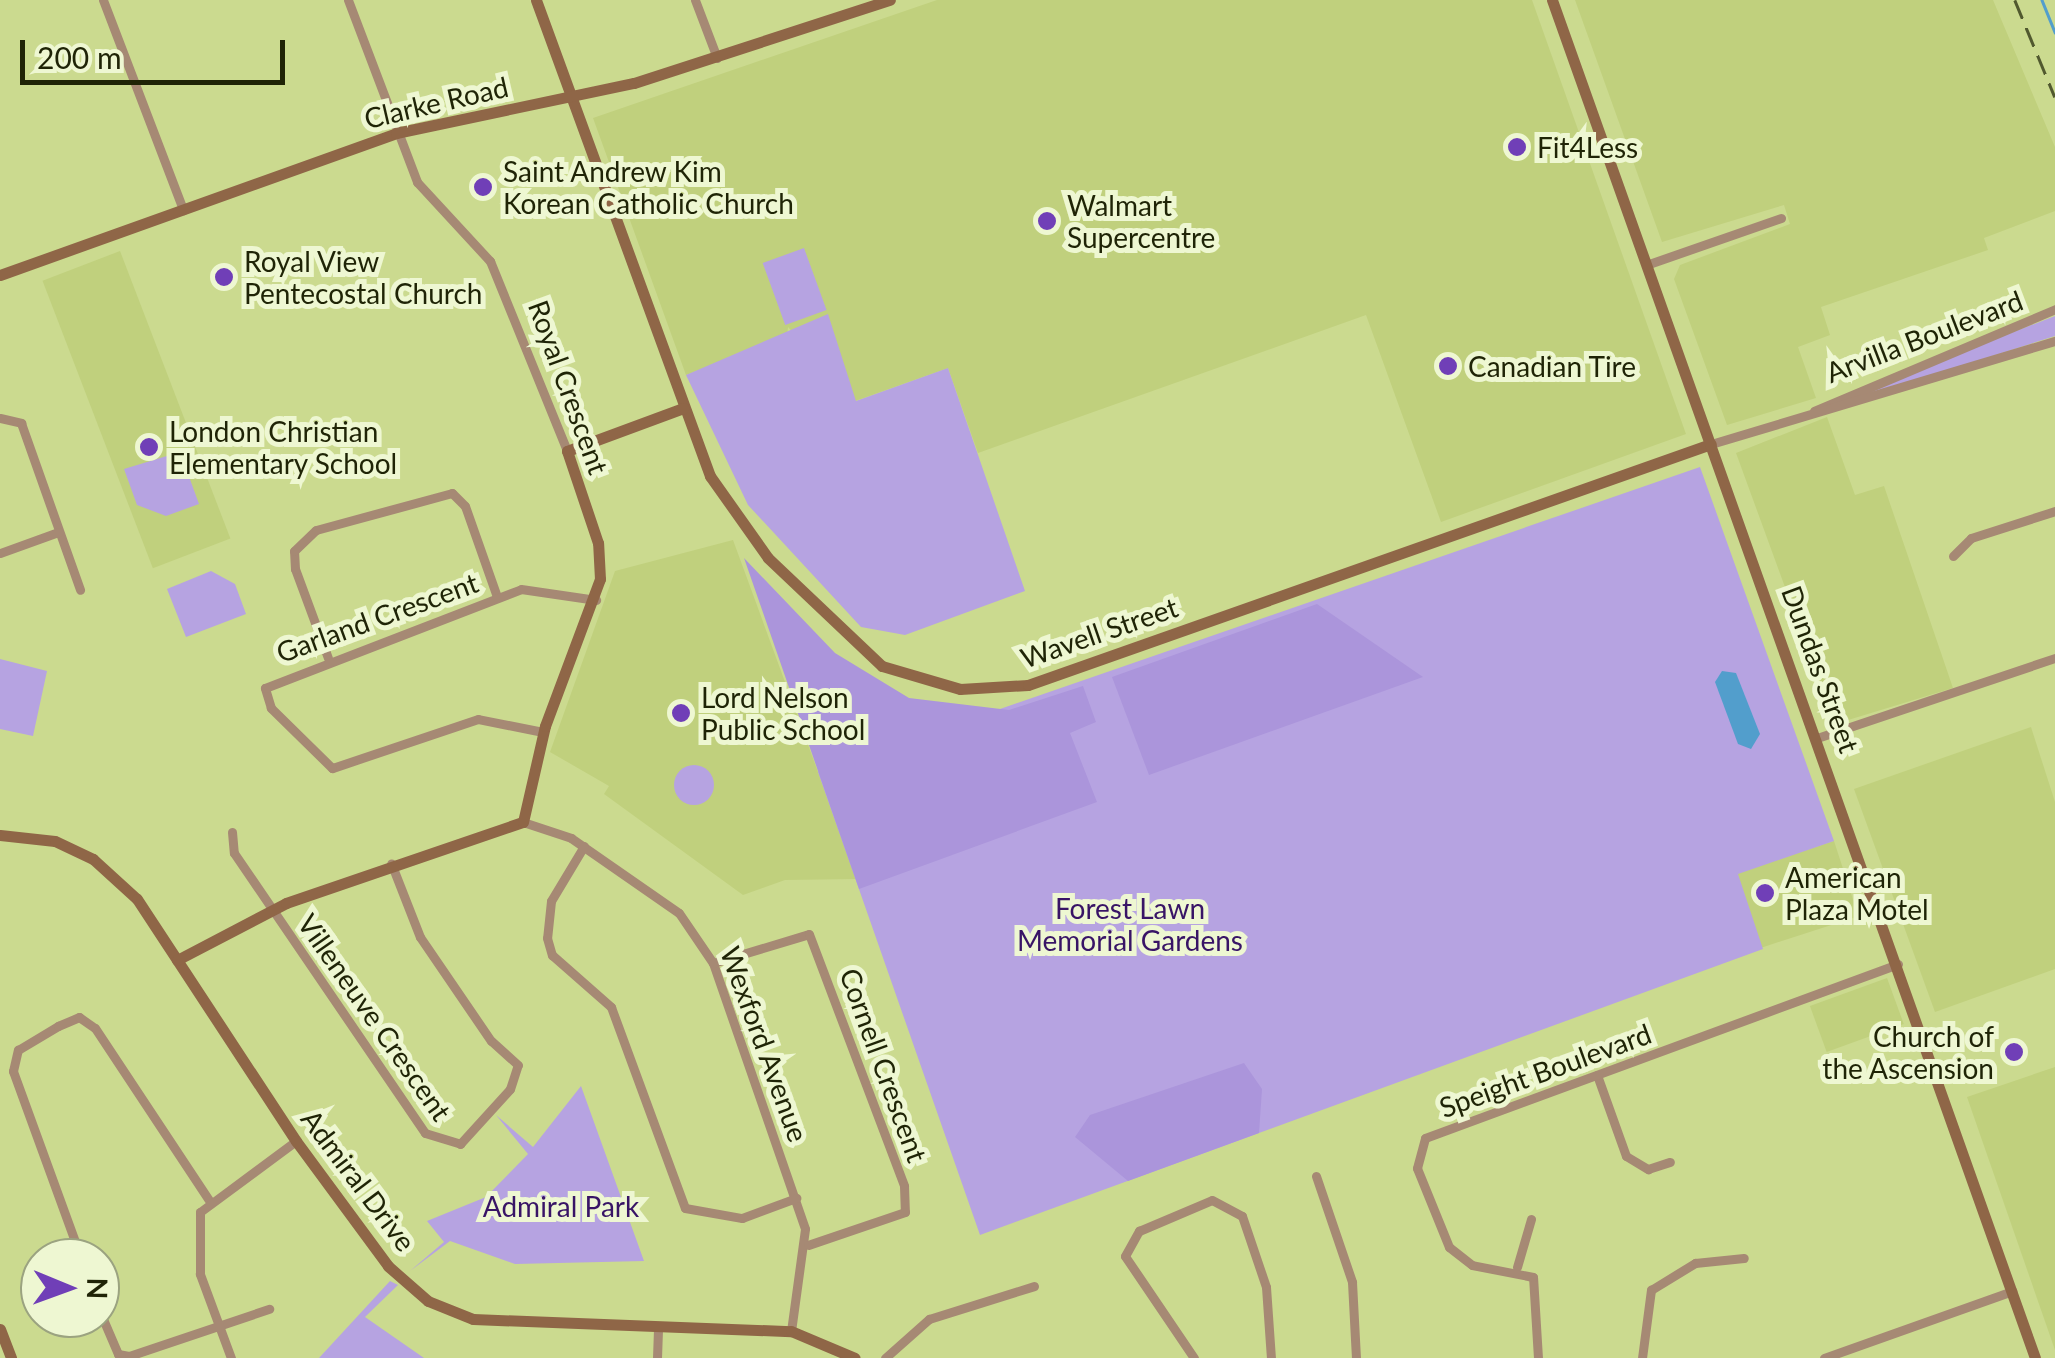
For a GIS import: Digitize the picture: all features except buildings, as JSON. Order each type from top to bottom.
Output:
[{"type":"street","points":[[103,0],[182,210]]},
{"type":"street","name":"Royal Crescent","points":[[348,0],[417,182],[490,260],[508,293],[598,543],[597,600],[543,732],[523,822]]},
{"type":"street","name":"Wavell Street","points":[[536,0],[683,408],[734,518],[817,610],[882,666],[960,689],[1069,673],[1711,444]]},
{"type":"street","points":[[695,0],[717,60]]},
{"type":"street","name":"Clarke Road","points":[[0,275],[396,133],[572,97],[717,60],[855,6],[890,0]]},
{"type":"street","name":"Dundas Street","points":[[1552,0],[1820,737],[2035,1358]]},
{"type":"street","points":[[1646,265],[1781,218]]},
{"type":"street","name":"Arvilla Boulevard","points":[[1814,411],[2055,309]]},
{"type":"street","name":"Arvilla Boulevard","points":[[1711,444],[2055,341]]},
{"type":"street","points":[[567,451],[683,408]]},
{"type":"street","points":[[0,418],[21,423],[80,590]]},
{"type":"street","points":[[328,658],[295,569],[294,551],[316,530],[452,492],[466,506],[498,597]]},
{"type":"street","points":[[1953,556],[1970,538],[2053,512],[2055,527]]},
{"type":"street","points":[[0,553],[58,532]]},
{"type":"street","name":"Garland Crescent","points":[[543,732],[478,719],[332,768],[270,708],[264,688],[328,658],[498,597],[544,589],[597,600]]},
{"type":"street","points":[[1820,737],[2055,658]]},
{"type":"street","points":[[177,960],[274,910],[391,864],[523,822]]},
{"type":"street","name":"Wexford Avenue","points":[[523,822],[584,846],[680,914],[713,962],[796,1198],[808,1245],[791,1331]]},
{"type":"street","points":[[232,832],[234,852],[274,910]]},
{"type":"street","name":"Admiral Drive","points":[[0,835],[55,841],[93,859],[137,900],[296,1141],[388,1266],[428,1301],[473,1319],[791,1331],[854,1358]]},
{"type":"street","points":[[584,846],[550,901],[546,938],[552,955],[611,1007],[685,1208],[742,1218],[796,1198]]},
{"type":"street","name":"Villeneuve Crescent","points":[[274,910],[424,1133],[460,1144],[510,1088],[518,1065],[491,1042],[420,937],[391,864]]},
{"type":"street","name":"Cornell Crescent","points":[[713,962],[809,934],[904,1186],[904,1212],[808,1245]]},
{"type":"street","name":"Speight Boulevard","points":[[1517,1267],[1472,1265],[1449,1248],[1417,1151],[1425,1138],[1900,964]]},
{"type":"street","points":[[75,1238],[13,1071],[18,1050],[79,1018],[94,1028],[209,1200]]},
{"type":"street","points":[[1597,1075],[1626,1156],[1648,1169],[1670,1162]]},
{"type":"street","points":[[231,1358],[193,1239],[209,1200],[296,1141]]},
{"type":"street","points":[[1316,1176],[1352,1282],[1356,1358]]},
{"type":"street","points":[[1194,1358],[1125,1256],[1139,1231],[1212,1200],[1242,1216],[1266,1287],[1272,1358]]},
{"type":"street","points":[[1531,1218],[1517,1267],[1536,1285],[1538,1358]]},
{"type":"street","points":[[1642,1358],[1651,1290],[1695,1263],[1744,1258]]},
{"type":"street","points":[[885,1358],[929,1319],[1034,1286]]},
{"type":"street","points":[[1824,1358],[2012,1290]]},
{"type":"street","points":[[111,1338],[118,1354],[129,1356],[269,1308]]},
{"type":"street","points":[[657,1358],[658,1326]]},
{"type":"street","points":[[0,1329],[11,1358]]},
{"type":"street","points":[[1855,1347],[1859,1358]]},
{"type":"shaded area","points":[[937,0],[1532,0],[1686,434],[1441,522],[1366,315],[978,453],[948,368],[855,401],[788,327],[787,337],[686,375],[593,118]]},
{"type":"shaded area","points":[[1575,0],[1993,0],[2055,147],[2055,211],[1984,238],[1988,250],[1821,307],[1830,335],[1798,347],[1816,398],[1727,425],[1674,279],[1680,265],[1790,224],[1784,205],[1662,242]]},
{"type":"shaded area","name":"London Christian Elementary School","points":[[120,251],[230,539],[153,568],[43,281]]},
{"type":"shaded area","points":[[1827,417],[1855,495],[1884,486],[1953,688],[1835,724],[1736,453]]},
{"type":"shaded area","name":"Lord Nelson Public School","points":[[733,540],[856,879],[785,880],[743,895],[604,794],[609,786],[550,752],[615,571]]},
{"type":"shaded area","points":[[744,558],[835,653],[909,698],[1009,710],[1083,686],[1096,722],[1070,733],[1097,802],[859,889]]},
{"type":"shaded area","points":[[1317,604],[1423,677],[1149,775],[1112,677]]},
{"type":"shaded area","points":[[2031,727],[2055,802],[2055,969],[1935,1012],[1854,789]]},
{"type":"shaded area","points":[[1834,841],[1858,916],[1761,948],[1737,873]]},
{"type":"shaded area","points":[[1887,978],[1904,1024],[1827,1052],[1810,1006]]},
{"type":"shaded area","points":[[1244,1063],[1262,1089],[1259,1133],[1128,1181],[1075,1137],[1090,1115]]},
{"type":"shaded area","points":[[2055,1067],[2055,1350],[1967,1097]]},
{"type":"green space","points":[[804,248],[827,310],[785,325],[763,263]]},
{"type":"green space","points":[[828,314],[856,401],[948,368],[1025,591],[905,635],[861,627],[748,505],[686,375]]},
{"type":"green space","points":[[2055,316],[2055,336],[1823,410],[1822,406]]},
{"type":"green space","points":[[180,452],[199,504],[166,516],[137,505],[124,469]]},
{"type":"green space","name":"Forest Lawn Memorial Gardens","points":[[1700,467],[1834,841],[1738,874],[1763,949],[980,1235],[818,772]]},
{"type":"green space","points":[[211,571],[235,584],[246,614],[186,637],[167,589]]},
{"type":"green space","points":[[0,659],[47,671],[33,736],[0,729]]},
{"type":"green space","points":[[694,765],[708,771],[714,785],[708,799],[694,805],[680,799],[674,785],[680,771]]},
{"type":"green space","name":"Admiral Park","points":[[581,1086],[644,1261],[515,1264],[450,1241],[410,1271],[444,1242],[427,1221],[486,1197],[528,1154],[496,1115],[533,1147]]},
{"type":"green space","points":[[390,1281],[398,1285],[365,1317],[424,1358],[319,1358]]},
{"type":"water","points":[[1722,671],[1736,673],[1760,734],[1751,749],[1738,744],[1715,682]]},
{"type":"waterway","points":[[2042,0],[2055,32]]},
{"type":"railway","points":[[2015,0],[2055,97]]},
{"type":"place","name":"Fit4Less","points":[[1517,147]]},
{"type":"place","name":"Saint Andrew Kim Korean Catholic Church","points":[[483,187]]},
{"type":"place","name":"Walmart Supercentre","points":[[1047,221]]},
{"type":"place","name":"Royal View Pentecostal Church","points":[[224,277]]},
{"type":"place","name":"Canadian Tire","points":[[1448,366]]},
{"type":"place","name":"London Christian Elementary School","points":[[149,447]]},
{"type":"place","name":"Lord Nelson Public School","points":[[681,713]]},
{"type":"place","name":"American Plaza Motel","points":[[1765,893]]},
{"type":"place","name":"Church of the Ascension","points":[[2014,1052]]}]
